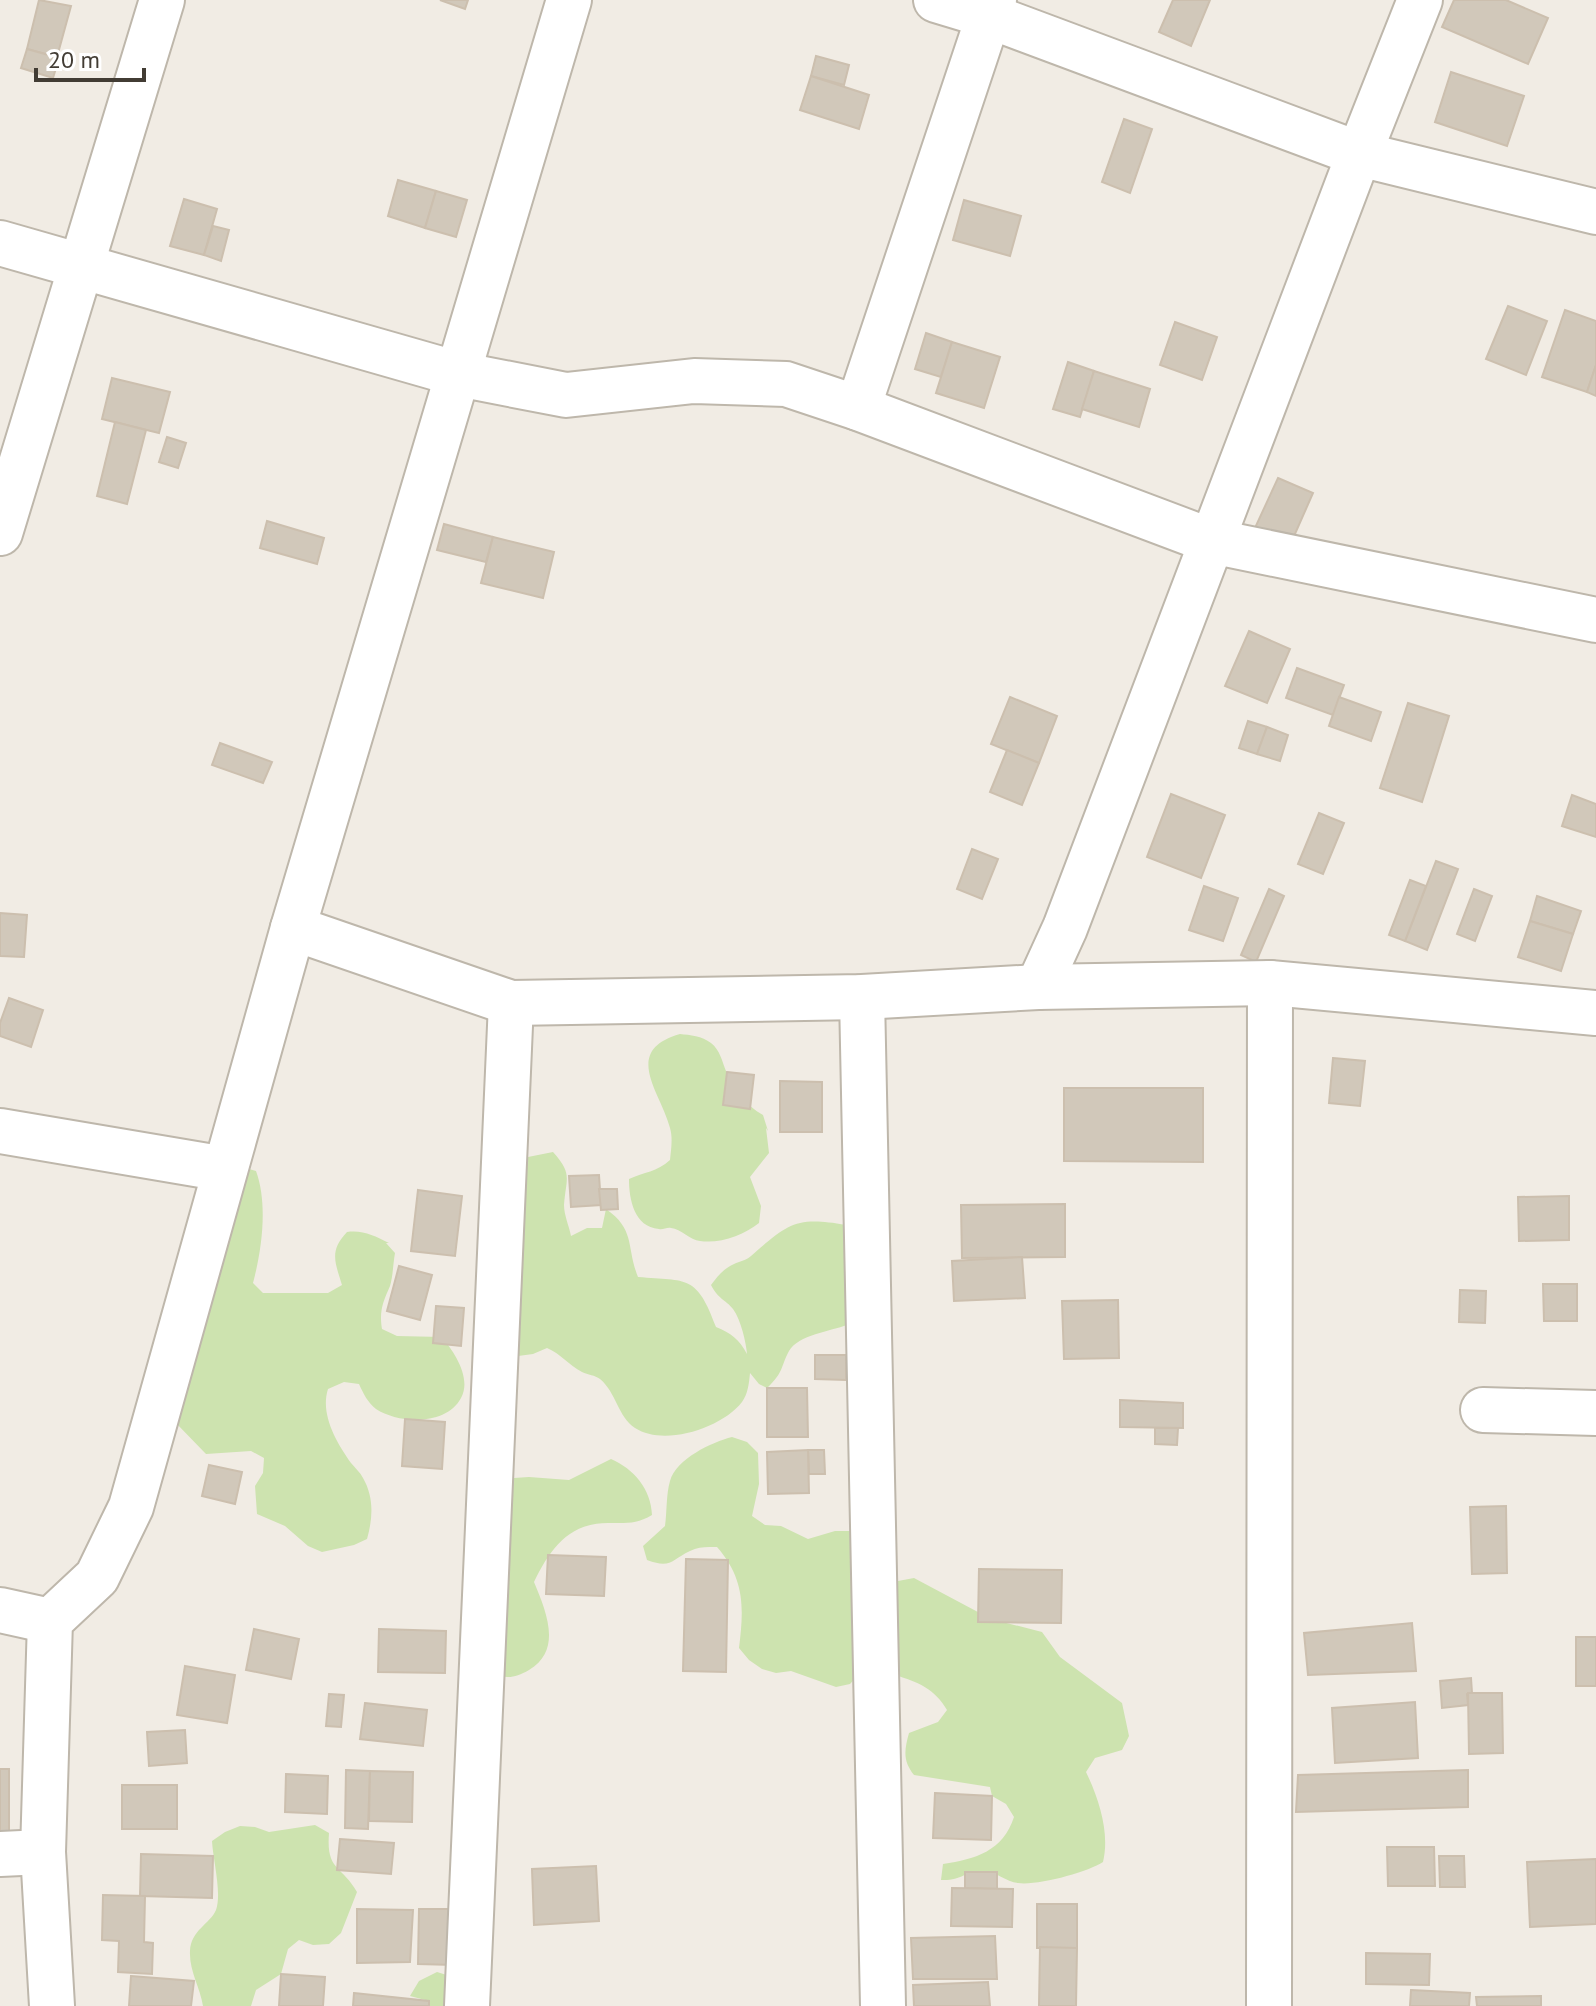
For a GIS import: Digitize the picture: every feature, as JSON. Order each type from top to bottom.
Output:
[{"type":"street","points":[[0,533],[162,0]]},
{"type":"street","points":[[52,2006],[43,1852],[50,1621],[97,1577],[131,1507],[293,928],[569,0]]},
{"type":"street","points":[[936,0],[992,8],[1359,154],[1596,212]]},
{"type":"street","points":[[1038,987],[1065,928],[1420,0]]},
{"type":"street","points":[[858,408],[992,8]]},
{"type":"street","points":[[0,243],[458,374],[566,395],[694,381],[786,384],[858,408],[1211,541],[1596,620]]},
{"type":"street","points":[[293,928],[511,1003],[862,997],[1038,987],[1270,983],[1596,1013]]},
{"type":"street","points":[[1269,2006],[1270,983]]},
{"type":"street","points":[[862,997],[883,2006]]},
{"type":"street","points":[[467,2006],[511,1003]]},
{"type":"street","points":[[0,1131],[225,1169]]},
{"type":"street","points":[[1483,1410],[1596,1413]]},
{"type":"street","points":[[0,1610],[50,1621]]},
{"type":"street","points":[[0,1854],[43,1852]]},
{"type":"green space","points":[[680,1034],[700,1037],[714,1046],[733,1084],[746,1102],[763,1115],[768,1131],[766,1128],[769,1153],[750,1177],[761,1206],[759,1223],[724,1240],[700,1241],[675,1229],[651,1227],[639,1218],[630,1195],[629,1179],[670,1160],[671,1132],[654,1087],[649,1062],[652,1051],[662,1041]]},
{"type":"green space","points":[[553,1152],[566,1171],[564,1209],[571,1236],[587,1228],[602,1228],[606,1209],[626,1232],[638,1277],[689,1284],[703,1298],[716,1327],[734,1337],[747,1354],[736,1314],[711,1285],[727,1268],[749,1258],[774,1236],[793,1225],[829,1222],[846,1225],[847,1325],[807,1337],[793,1346],[779,1374],[767,1388],[750,1373],[742,1402],[721,1420],[707,1427],[661,1436],[635,1428],[598,1378],[582,1372],[547,1348],[518,1356],[495,1338],[523,1158]]},
{"type":"green space","points":[[242,1167],[256,1171],[260,1184],[262,1227],[253,1283],[263,1293],[328,1293],[342,1285],[335,1257],[341,1239],[347,1232],[374,1236],[389,1243],[386,1243],[395,1253],[391,1282],[381,1312],[382,1329],[397,1336],[442,1337],[463,1374],[464,1390],[454,1407],[445,1414],[422,1420],[397,1418],[376,1409],[359,1384],[344,1382],[328,1389],[326,1408],[331,1428],[345,1455],[367,1485],[371,1500],[367,1539],[354,1545],[322,1552],[308,1546],[285,1526],[257,1514],[255,1486],[263,1473],[264,1458],[251,1451],[206,1454],[174,1421]]},
{"type":"green space","points":[[732,1437],[747,1442],[758,1453],[759,1484],[752,1516],[765,1525],[781,1526],[808,1539],[835,1531],[851,1531],[864,1543],[862,1671],[850,1684],[836,1687],[791,1671],[776,1673],[762,1669],[749,1660],[739,1648],[742,1607],[738,1582],[717,1547],[697,1548],[666,1563],[647,1560],[643,1546],[665,1526],[668,1492],[674,1473],[696,1453]]},
{"type":"green space","points":[[611,1459],[627,1468],[640,1481],[652,1515],[632,1522],[583,1527],[563,1540],[534,1582],[547,1617],[549,1641],[546,1652],[539,1662],[519,1675],[507,1677],[492,1674],[500,1483],[529,1477],[569,1480]]},
{"type":"green space","points":[[914,1578],[991,1619],[1042,1632],[1060,1657],[1122,1703],[1129,1736],[1122,1750],[1095,1758],[1086,1772],[1102,1816],[1105,1840],[1103,1862],[1075,1874],[1037,1882],[1014,1882],[983,1871],[941,1880],[943,1864],[987,1851],[1003,1838],[1014,1817],[1006,1804],[992,1796],[990,1787],[914,1775],[908,1765],[905,1751],[909,1733],[938,1722],[947,1710],[925,1687],[895,1675],[887,1591],[898,1581]]},
{"type":"green space","points":[[315,1825],[329,1833],[332,1861],[357,1892],[341,1933],[329,1944],[313,1945],[299,1940],[288,1949],[281,1974],[256,1990],[251,2006],[203,2006],[190,1951],[197,1932],[213,1915],[218,1903],[212,1841],[240,1826],[269,1832]]},
{"type":"green space","points":[[437,1972],[453,1977],[479,2006],[429,2006],[429,2001],[410,1996],[419,1981]]},
{"type":"building","points":[[39,0],[71,6],[57,57],[27,49]]},
{"type":"building","points":[[440,0],[468,0],[465,9]]},
{"type":"building","points":[[1173,0],[1210,0],[1191,46],[1159,32]]},
{"type":"building","points":[[1454,0],[1506,0],[1548,18],[1528,64],[1442,27]]},
{"type":"building","points":[[27,49],[59,58],[53,78],[21,68]]},
{"type":"building","points":[[816,56],[849,65],[844,85],[811,76]]},
{"type":"building","points":[[1451,72],[1524,96],[1507,146],[1435,122]]},
{"type":"building","points":[[811,76],[869,95],[859,129],[800,110]]},
{"type":"building","points":[[1124,119],[1152,129],[1130,193],[1102,182]]},
{"type":"building","points":[[398,180],[436,191],[425,228],[388,216]]},
{"type":"building","points":[[436,191],[467,200],[456,237],[425,228]]},
{"type":"building","points":[[184,199],[217,209],[204,255],[170,246]]},
{"type":"building","points":[[964,200],[1021,216],[1010,256],[953,240]]},
{"type":"building","points":[[213,226],[229,230],[221,261],[204,255]]},
{"type":"building","points":[[1508,306],[1547,321],[1526,375],[1486,359]]},
{"type":"building","points":[[1565,310],[1596,321],[1596,365],[1587,392],[1542,377]]},
{"type":"building","points":[[1175,322],[1217,337],[1202,380],[1160,365]]},
{"type":"building","points":[[926,333],[952,342],[941,377],[915,369]]},
{"type":"building","points":[[952,342],[1000,357],[984,408],[936,393]]},
{"type":"building","points":[[1068,362],[1094,371],[1080,417],[1053,409]]},
{"type":"building","points":[[1596,365],[1596,396],[1587,392]]},
{"type":"building","points":[[1094,371],[1150,389],[1139,427],[1082,409]]},
{"type":"building","points":[[112,378],[170,392],[159,433],[102,419]]},
{"type":"building","points":[[115,422],[146,430],[127,504],[97,496]]},
{"type":"building","points":[[167,437],[186,443],[178,468],[159,462]]},
{"type":"building","points":[[1278,478],[1313,493],[1291,543],[1255,528]]},
{"type":"building","points":[[267,521],[324,538],[317,564],[260,548]]},
{"type":"building","points":[[444,524],[493,537],[486,562],[437,550]]},
{"type":"building","points":[[493,537],[554,552],[543,598],[481,583]]},
{"type":"building","points":[[1249,631],[1290,649],[1267,703],[1225,686]]},
{"type":"building","points":[[1297,668],[1344,685],[1333,715],[1286,698]]},
{"type":"building","points":[[1010,697],[1057,716],[1039,763],[991,744]]},
{"type":"building","points":[[1339,697],[1381,712],[1371,741],[1329,726]]},
{"type":"building","points":[[1408,703],[1449,716],[1422,802],[1380,788]]},
{"type":"building","points":[[1248,721],[1267,727],[1257,754],[1239,748]]},
{"type":"building","points":[[1267,727],[1288,735],[1280,761],[1257,754]]},
{"type":"building","points":[[220,743],[272,762],[263,783],[212,765]]},
{"type":"building","points":[[1007,750],[1039,763],[1022,805],[990,792]]},
{"type":"building","points":[[1171,794],[1225,815],[1201,878],[1147,857]]},
{"type":"building","points":[[1572,795],[1596,804],[1596,837],[1562,826]]},
{"type":"building","points":[[1319,813],[1344,823],[1323,874],[1298,864]]},
{"type":"building","points":[[972,849],[998,859],[982,899],[957,889]]},
{"type":"building","points":[[1436,861],[1458,869],[1427,950],[1405,941]]},
{"type":"building","points":[[1410,880],[1426,886],[1405,941],[1389,935]]},
{"type":"building","points":[[1204,886],[1238,898],[1223,941],[1189,930]]},
{"type":"building","points":[[1269,889],[1284,896],[1256,962],[1241,955]]},
{"type":"building","points":[[1474,889],[1492,896],[1475,941],[1457,934]]},
{"type":"building","points":[[1537,896],[1581,911],[1573,934],[1530,921]]},
{"type":"building","points":[[0,913],[27,915],[24,957],[0,956]]},
{"type":"building","points":[[1530,921],[1573,934],[1561,971],[1518,957]]},
{"type":"building","points":[[9,998],[43,1010],[31,1047],[0,1036],[0,1023]]},
{"type":"building","points":[[1333,1058],[1365,1061],[1360,1106],[1329,1103]]},
{"type":"building","points":[[727,1072],[754,1075],[750,1109],[723,1105]]},
{"type":"building","points":[[780,1081],[822,1082],[822,1132],[780,1132]]},
{"type":"building","points":[[1064,1088],[1203,1088],[1203,1162],[1064,1161]]},
{"type":"building","points":[[599,1175],[601,1205],[571,1207],[569,1176]]},
{"type":"building","points":[[599,1189],[617,1189],[618,1209],[601,1210]]},
{"type":"building","points":[[418,1190],[462,1196],[455,1256],[411,1251]]},
{"type":"building","points":[[1569,1196],[1569,1240],[1519,1241],[1518,1197]]},
{"type":"building","points":[[1065,1204],[1065,1257],[962,1258],[961,1205]]},
{"type":"building","points":[[1022,1257],[1025,1298],[954,1301],[952,1261]]},
{"type":"building","points":[[399,1266],[432,1275],[420,1320],[387,1311]]},
{"type":"building","points":[[1543,1284],[1577,1284],[1577,1321],[1544,1321]]},
{"type":"building","points":[[1460,1290],[1486,1291],[1485,1323],[1459,1322]]},
{"type":"building","points":[[1118,1300],[1119,1358],[1064,1359],[1062,1301]]},
{"type":"building","points":[[436,1306],[464,1308],[461,1346],[433,1343]]},
{"type":"building","points":[[815,1355],[846,1355],[846,1380],[815,1379]]},
{"type":"building","points":[[767,1388],[807,1388],[808,1437],[767,1437]]},
{"type":"building","points":[[1120,1400],[1183,1403],[1183,1428],[1120,1427]]},
{"type":"building","points":[[405,1419],[445,1422],[442,1469],[402,1466]]},
{"type":"building","points":[[1155,1428],[1178,1428],[1177,1445],[1155,1444]]},
{"type":"building","points":[[808,1450],[824,1450],[825,1474],[809,1474]]},
{"type":"building","points":[[808,1450],[809,1493],[768,1494],[767,1452]]},
{"type":"building","points":[[209,1465],[242,1472],[235,1504],[202,1496]]},
{"type":"building","points":[[1506,1506],[1507,1573],[1472,1574],[1470,1507]]},
{"type":"building","points":[[548,1555],[606,1557],[604,1596],[546,1594]]},
{"type":"building","points":[[686,1559],[728,1560],[726,1672],[683,1671]]},
{"type":"building","points":[[979,1569],[1062,1570],[1061,1623],[978,1622]]},
{"type":"building","points":[[1412,1623],[1416,1671],[1308,1675],[1304,1633]]},
{"type":"building","points":[[254,1629],[299,1639],[291,1679],[246,1670]]},
{"type":"building","points":[[379,1629],[446,1631],[445,1673],[378,1672]]},
{"type":"building","points":[[1576,1637],[1596,1637],[1596,1686],[1576,1686]]},
{"type":"building","points":[[185,1666],[235,1675],[227,1723],[177,1715]]},
{"type":"building","points":[[1471,1678],[1472,1693],[1467,1694],[1468,1705],[1442,1708],[1440,1681]]},
{"type":"building","points":[[1468,1693],[1502,1693],[1503,1753],[1469,1754]]},
{"type":"building","points":[[329,1694],[344,1695],[341,1727],[326,1726]]},
{"type":"building","points":[[1415,1702],[1418,1758],[1335,1763],[1332,1708]]},
{"type":"building","points":[[365,1703],[427,1710],[423,1746],[360,1739]]},
{"type":"building","points":[[185,1730],[187,1763],[149,1766],[147,1732]]},
{"type":"building","points":[[0,1769],[9,1769],[9,1833],[0,1832]]},
{"type":"building","points":[[346,1770],[370,1771],[368,1829],[345,1828]]},
{"type":"building","points":[[1468,1770],[1468,1807],[1296,1812],[1298,1775]]},
{"type":"building","points":[[370,1771],[413,1772],[412,1822],[369,1821]]},
{"type":"building","points":[[286,1774],[328,1776],[327,1814],[285,1812]]},
{"type":"building","points":[[122,1785],[177,1785],[177,1829],[122,1829]]},
{"type":"building","points":[[935,1793],[992,1796],[991,1840],[933,1838]]},
{"type":"building","points":[[340,1839],[394,1843],[391,1874],[337,1870]]},
{"type":"building","points":[[1387,1847],[1434,1847],[1435,1886],[1388,1886]]},
{"type":"building","points":[[141,1854],[213,1856],[212,1898],[140,1896]]},
{"type":"building","points":[[1439,1856],[1464,1856],[1465,1887],[1440,1887]]},
{"type":"building","points":[[1596,1859],[1596,1924],[1530,1927],[1527,1862]]},
{"type":"building","points":[[596,1866],[599,1921],[534,1925],[532,1869]]},
{"type":"building","points":[[965,1872],[997,1872],[997,1889],[965,1888]]},
{"type":"building","points":[[952,1888],[1013,1889],[1012,1927],[951,1926]]},
{"type":"building","points":[[103,1895],[145,1896],[144,1942],[153,1943],[152,1974],[118,1972],[119,1941],[102,1940]]},
{"type":"building","points":[[1037,1904],[1077,1904],[1077,1948],[1037,1948]]},
{"type":"building","points":[[357,1909],[413,1910],[410,1962],[357,1963]]},
{"type":"building","points":[[419,1909],[455,1909],[454,1965],[418,1964]]},
{"type":"building","points":[[995,1936],[997,1979],[913,1979],[911,1938]]},
{"type":"building","points":[[1040,1947],[1077,1948],[1076,2006],[1039,2006]]},
{"type":"building","points":[[1366,1953],[1430,1954],[1429,1985],[1366,1984]]},
{"type":"building","points":[[281,1974],[325,1977],[323,2006],[279,2006]]},
{"type":"building","points":[[131,1976],[194,1981],[191,2006],[129,2006]]},
{"type":"building","points":[[988,1982],[990,2006],[914,2006],[913,1985]]},
{"type":"building","points":[[1411,1990],[1470,1993],[1469,2006],[1410,2006]]},
{"type":"building","points":[[354,1993],[429,2001],[429,2006],[353,2006]]},
{"type":"building","points":[[1541,1996],[1541,2006],[1477,2006],[1476,1997]]}]
